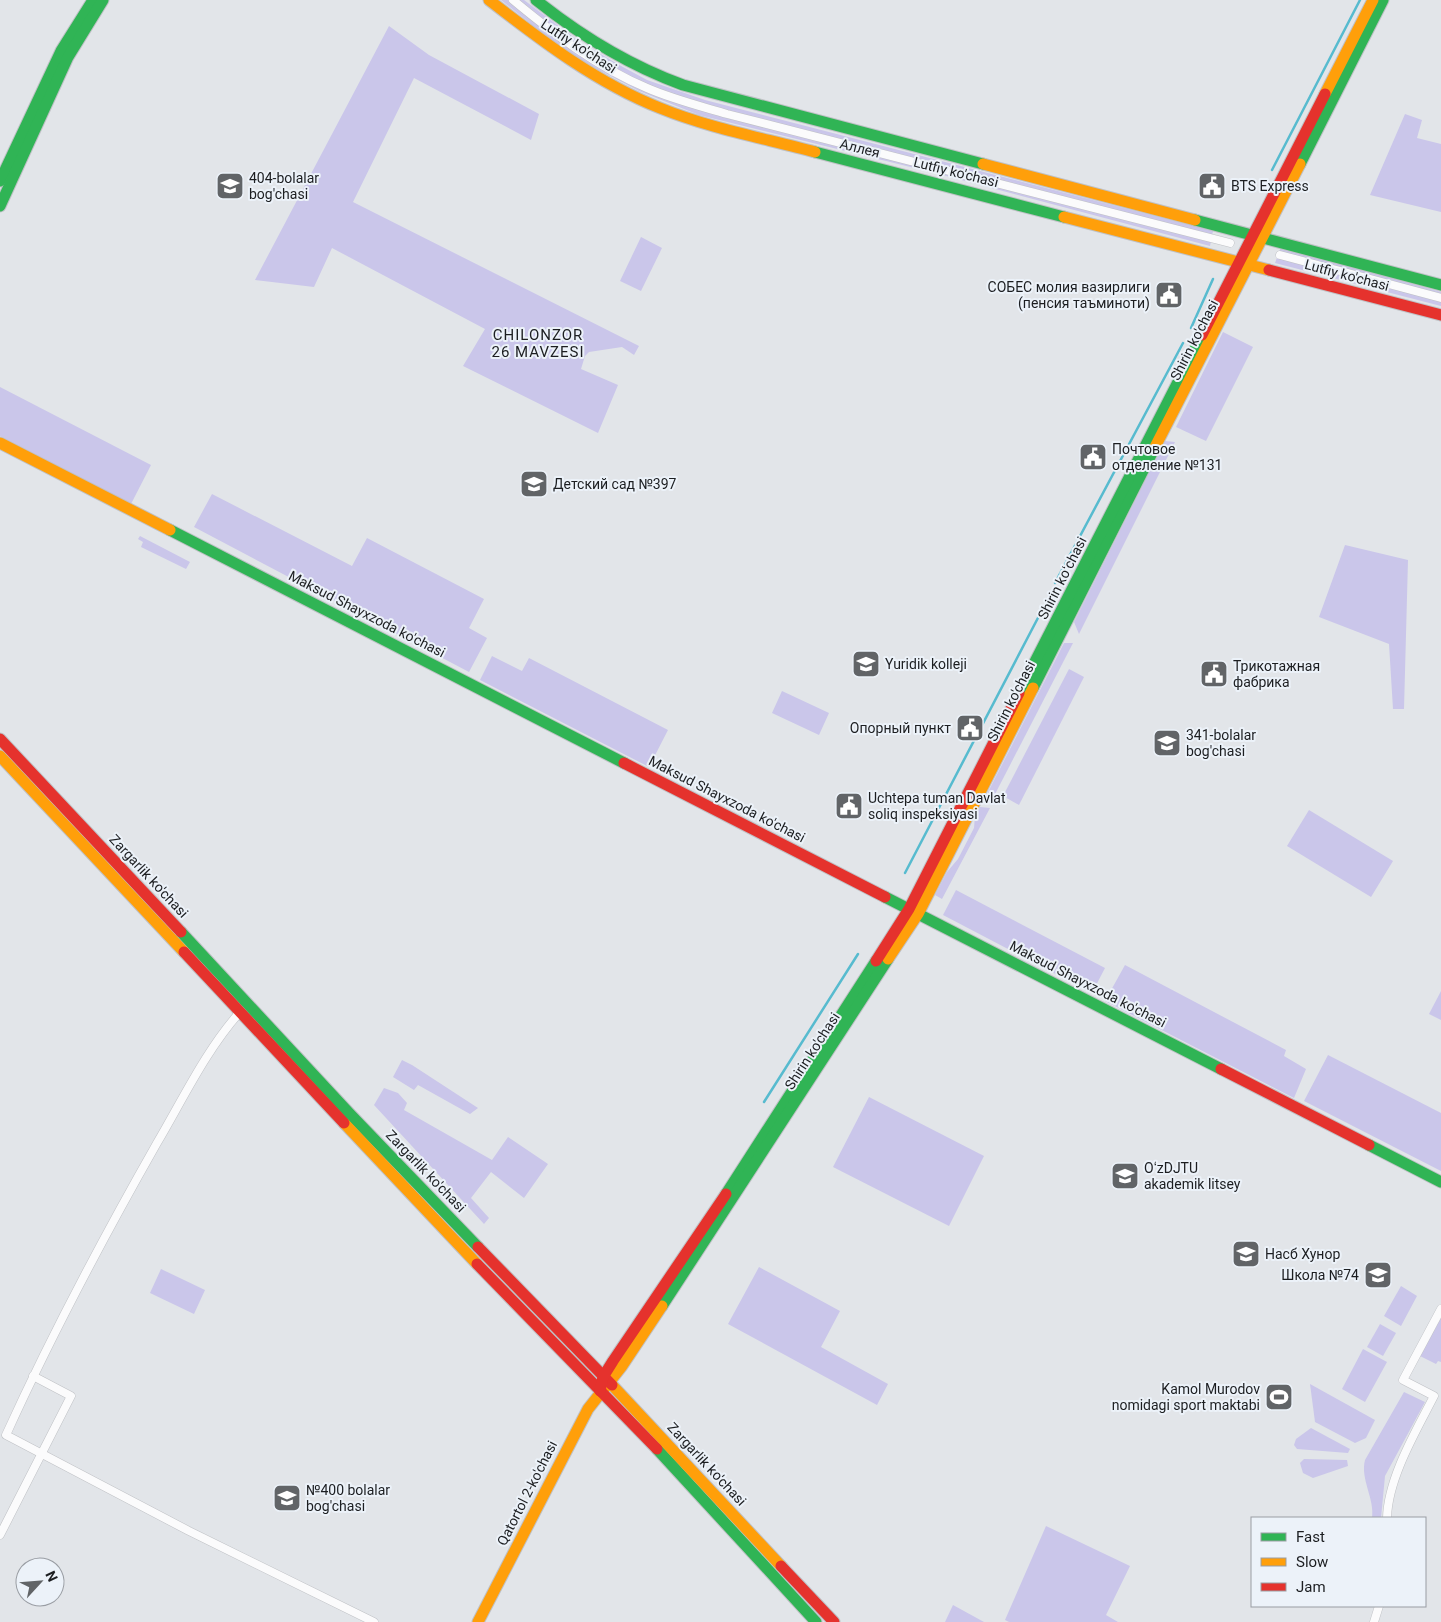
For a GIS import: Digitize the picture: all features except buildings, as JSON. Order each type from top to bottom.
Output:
[{"type":"main road","points":[[0,181],[61,51],[92,0]]},
{"type":"main road","points":[[0,206],[68,57],[103,0]]},
{"type":"main road","name":"Lutfiy ko'chasi","points":[[489,0],[549,47],[588,73],[631,96],[676,115],[1246,262],[1441,315]]},
{"type":"main road","name":"Lutfiy ko'chasi","points":[[536,0],[571,28],[611,54],[640,69],[683,84],[1441,285]]},
{"type":"main road","name":"Shirin ko'chasi","points":[[604,1384],[740,1173],[914,911],[980,797],[1059,628],[1246,262],[1374,0]]},
{"type":"main road","name":"Shirin ko'chasi","points":[[1259,236],[1383,0]]},
{"type":"main road","name":"Maksud Shayxzoda ko'chasi","points":[[0,443],[1441,1182]]},
{"type":"main road","name":"Shirin koʻchasi","points":[[914,911],[969,792],[1059,628]]},
{"type":"main road","name":"Zargarlik ko'chasi","points":[[0,739],[604,1384],[834,1622]]},
{"type":"main road","name":"Zargarlik ko'chasi","points":[[0,756],[461,1248],[604,1384],[666,1458],[816,1622]]},
{"type":"main road","points":[[969,792],[980,797]]},
{"type":"main road","name":"Qatortol 2-ko'chasi","points":[[478,1622],[577,1429],[604,1384]]},
{"type":"street","name":"Аллея","points":[[513,0],[559,38],[646,88],[668,96],[727,114],[1230,243]]},
{"type":"street","points":[[1280,256],[1441,298]]},
{"type":"street","points":[[240,1012],[204,1064],[125,1199],[33,1376],[6,1435],[40,1455],[189,1531],[374,1622]]},
{"type":"street","points":[[1387,1517],[1388,1501],[1411,1440],[1434,1396],[1403,1380],[1441,1308]]},
{"type":"street","points":[[0,1535],[71,1396],[33,1376]]},
{"type":"street","points":[[1374,1622],[1379,1607]]},
{"type":"shaded area","points":[[501,0],[524,0],[580,42],[647,80],[705,100],[1213,231],[1210,246],[939,174],[699,115],[639,91],[597,69],[556,44]]},
{"type":"shaded area","points":[[389,26],[429,55],[539,114],[531,140],[414,78],[353,202],[639,346],[634,355],[622,347],[589,352],[585,356],[581,369],[618,385],[598,433],[463,366],[485,329],[332,248],[314,287],[255,280]]},
{"type":"shaded area","points":[[1405,114],[1422,120],[1417,138],[1441,144],[1441,212],[1370,195]]},
{"type":"shaded area","points":[[641,237],[662,248],[641,291],[620,281]]},
{"type":"shaded area","points":[[1281,247],[1441,292],[1441,306],[1275,263]]},
{"type":"shaded area","points":[[1223,332],[1253,347],[1206,441],[1176,427]]},
{"type":"shaded area","points":[[0,387],[151,465],[131,504],[0,436]]},
{"type":"shaded area","points":[[1165,441],[1175,442],[1079,634],[1074,622]]},
{"type":"shaded area","points":[[212,494],[352,566],[367,538],[484,599],[469,628],[487,638],[469,672],[194,527]]},
{"type":"shaded area","points":[[140,536],[190,562],[186,569],[141,547],[143,542],[138,539]]},
{"type":"shaded area","points":[[1345,545],[1408,560],[1404,709],[1393,709],[1389,644],[1319,617]]},
{"type":"shaded area","points":[[1064,643],[1073,643],[992,800],[988,792]]},
{"type":"shaded area","points":[[492,656],[522,671],[529,658],[668,730],[649,767],[480,680]]},
{"type":"shaded area","points":[[1069,669],[1084,677],[1019,805],[1003,796]]},
{"type":"shaded area","points":[[782,691],[829,713],[819,735],[772,713]]},
{"type":"shaded area","points":[[980,807],[990,808],[942,899],[935,895],[947,872],[958,859],[974,828],[975,816]]},
{"type":"shaded area","points":[[1309,810],[1393,861],[1371,897],[1287,846]]},
{"type":"shaded area","points":[[956,890],[1105,968],[1092,993],[943,915]]},
{"type":"shaded area","points":[[1125,965],[1286,1050],[1284,1056],[1306,1069],[1294,1098],[1105,1001]]},
{"type":"shaded area","points":[[1441,991],[1441,1020],[1429,1014]]},
{"type":"shaded area","points":[[1328,1055],[1441,1113],[1441,1171],[1304,1101]]},
{"type":"shaded area","points":[[402,1060],[478,1108],[470,1114],[418,1085],[414,1090],[393,1077]]},
{"type":"shaded area","points":[[384,1088],[398,1093],[407,1103],[404,1110],[492,1160],[508,1137],[548,1164],[524,1198],[491,1172],[471,1198],[489,1218],[484,1224],[374,1105]]},
{"type":"shaded area","points":[[869,1097],[984,1156],[949,1226],[833,1167]]},
{"type":"shaded area","points":[[759,1267],[840,1311],[821,1347],[888,1384],[877,1405],[728,1324]]},
{"type":"shaded area","points":[[161,1269],[205,1290],[194,1314],[150,1293]]},
{"type":"shaded area","points":[[1401,1286],[1417,1296],[1401,1326],[1384,1316]]},
{"type":"shaded area","points":[[1441,1318],[1441,1362],[1438,1361],[1436,1364],[1420,1356]]},
{"type":"shaded area","points":[[1380,1324],[1396,1333],[1383,1356],[1367,1347]]},
{"type":"shaded area","points":[[1363,1349],[1387,1362],[1365,1402],[1342,1389]]},
{"type":"shaded area","points":[[1310,1384],[1375,1420],[1366,1438],[1355,1443],[1315,1422]]},
{"type":"shaded area","points":[[1404,1392],[1425,1402],[1385,1476],[1381,1517],[1372,1517],[1364,1474],[1365,1460]]},
{"type":"shaded area","points":[[1311,1428],[1350,1449],[1348,1453],[1297,1449],[1294,1445],[1296,1439]]},
{"type":"shaded area","points":[[1304,1459],[1347,1460],[1348,1466],[1313,1478],[1303,1473],[1300,1463]]},
{"type":"shaded area","points":[[1046,1526],[1130,1566],[1106,1615],[1118,1622],[1009,1622],[1005,1620]]},
{"type":"shaded area","points":[[953,1605],[984,1622],[945,1622]]},
{"type":"waterway","points":[[1272,170],[1360,0]]},
{"type":"waterway","points":[[1191,328],[1213,279]]},
{"type":"waterway","points":[[1055,583],[1183,343]]},
{"type":"waterway","points":[[905,873],[1040,614]]},
{"type":"waterway","points":[[764,1102],[858,954]]},
{"type":"traffic: fast","points":[[0,181],[61,51],[93,0]]},
{"type":"traffic: fast","points":[[0,206],[68,57],[103,0]]},
{"type":"traffic: fast","points":[[536,0],[570,26],[624,59],[683,85],[983,164]]},
{"type":"traffic: fast","points":[[1300,164],[1383,0]]},
{"type":"traffic: fast","points":[[815,152],[1064,217]]},
{"type":"traffic: fast","points":[[1195,220],[1441,285]]},
{"type":"traffic: fast","points":[[1019,693],[1202,335]]},
{"type":"traffic: fast","points":[[1033,688],[1155,447]]},
{"type":"traffic: fast","points":[[170,530],[624,763]]},
{"type":"traffic: fast","points":[[885,897],[1221,1069]]},
{"type":"traffic: fast","points":[[181,932],[350,1114],[478,1247]]},
{"type":"traffic: fast","points":[[662,1306],[888,959]]},
{"type":"traffic: fast","points":[[726,1194],[876,961]]},
{"type":"traffic: fast","points":[[1369,1145],[1441,1182]]},
{"type":"traffic: fast","points":[[657,1449],[816,1622]]},
{"type":"traffic: slow","points":[[489,0],[529,31],[592,74],[637,98],[698,121],[815,152]]},
{"type":"traffic: slow","points":[[1325,94],[1373,0]]},
{"type":"traffic: slow","points":[[983,164],[1195,220]]},
{"type":"traffic: slow","points":[[1155,447],[1300,164]]},
{"type":"traffic: slow","points":[[1064,217],[1269,270]]},
{"type":"traffic: slow","points":[[0,443],[170,530]]},
{"type":"traffic: slow","points":[[888,959],[918,914],[1033,688]]},
{"type":"traffic: slow","points":[[0,756],[184,952]]},
{"type":"traffic: slow","points":[[344,1123],[477,1264]]},
{"type":"traffic: slow","points":[[478,1622],[588,1409],[622,1366],[662,1306]]},
{"type":"traffic: slow","points":[[612,1385],[781,1566]]},
{"type":"traffic: jam","points":[[1202,335],[1325,94]]},
{"type":"traffic: jam","points":[[1269,270],[1441,315]]},
{"type":"traffic: jam","points":[[876,961],[909,909],[1019,693]]},
{"type":"traffic: jam","points":[[0,739],[181,932]]},
{"type":"traffic: jam","points":[[624,763],[885,897]]},
{"type":"traffic: jam","points":[[184,952],[344,1123]]},
{"type":"traffic: jam","points":[[1221,1069],[1369,1145]]},
{"type":"traffic: jam","points":[[600,1391],[603,1377],[613,1361],[726,1194]]},
{"type":"traffic: jam","points":[[478,1247],[612,1385]]},
{"type":"traffic: jam","points":[[477,1264],[657,1449]]},
{"type":"traffic: jam","points":[[781,1566],[834,1622]]},
{"type":"place","name":"404-bolalar bog'chasi","points":[[230,186]]},
{"type":"place","name":"BTS Express","points":[[1212,186]]},
{"type":"place","name":"СОБЕС молия вазирлиги (пенсия таъминоти)","points":[[1169,295]]},
{"type":"place","name":"Почтовое отделение №131","points":[[1093,457]]},
{"type":"place","name":"Детский сад №397","points":[[534,484]]},
{"type":"place","name":"Yuridik kolleji","points":[[866,664]]},
{"type":"place","name":"Трикотажная фабрика","points":[[1214,674]]},
{"type":"place","name":"Опорный пункт","points":[[970,728]]},
{"type":"place","name":"341-bolalar bog'chasi","points":[[1167,743]]},
{"type":"place","name":"Uchtepa tuman Davlat soliq inspeksiyasi","points":[[849,806]]},
{"type":"place","name":"OʻzDJTU akademik litsey","points":[[1125,1176]]},
{"type":"place","name":"Насб Хунор","points":[[1246,1254]]},
{"type":"place","name":"Школа №74","points":[[1378,1275]]},
{"type":"place","name":"Kamol Murodov nomidagi sport maktabi","points":[[1279,1397]]},
{"type":"place","name":"№400 bolalar bog'chasi","points":[[287,1498]]},
{"type":"district","name":"CHILONZOR 26 MAVZESI","points":[[538,344]]}]
